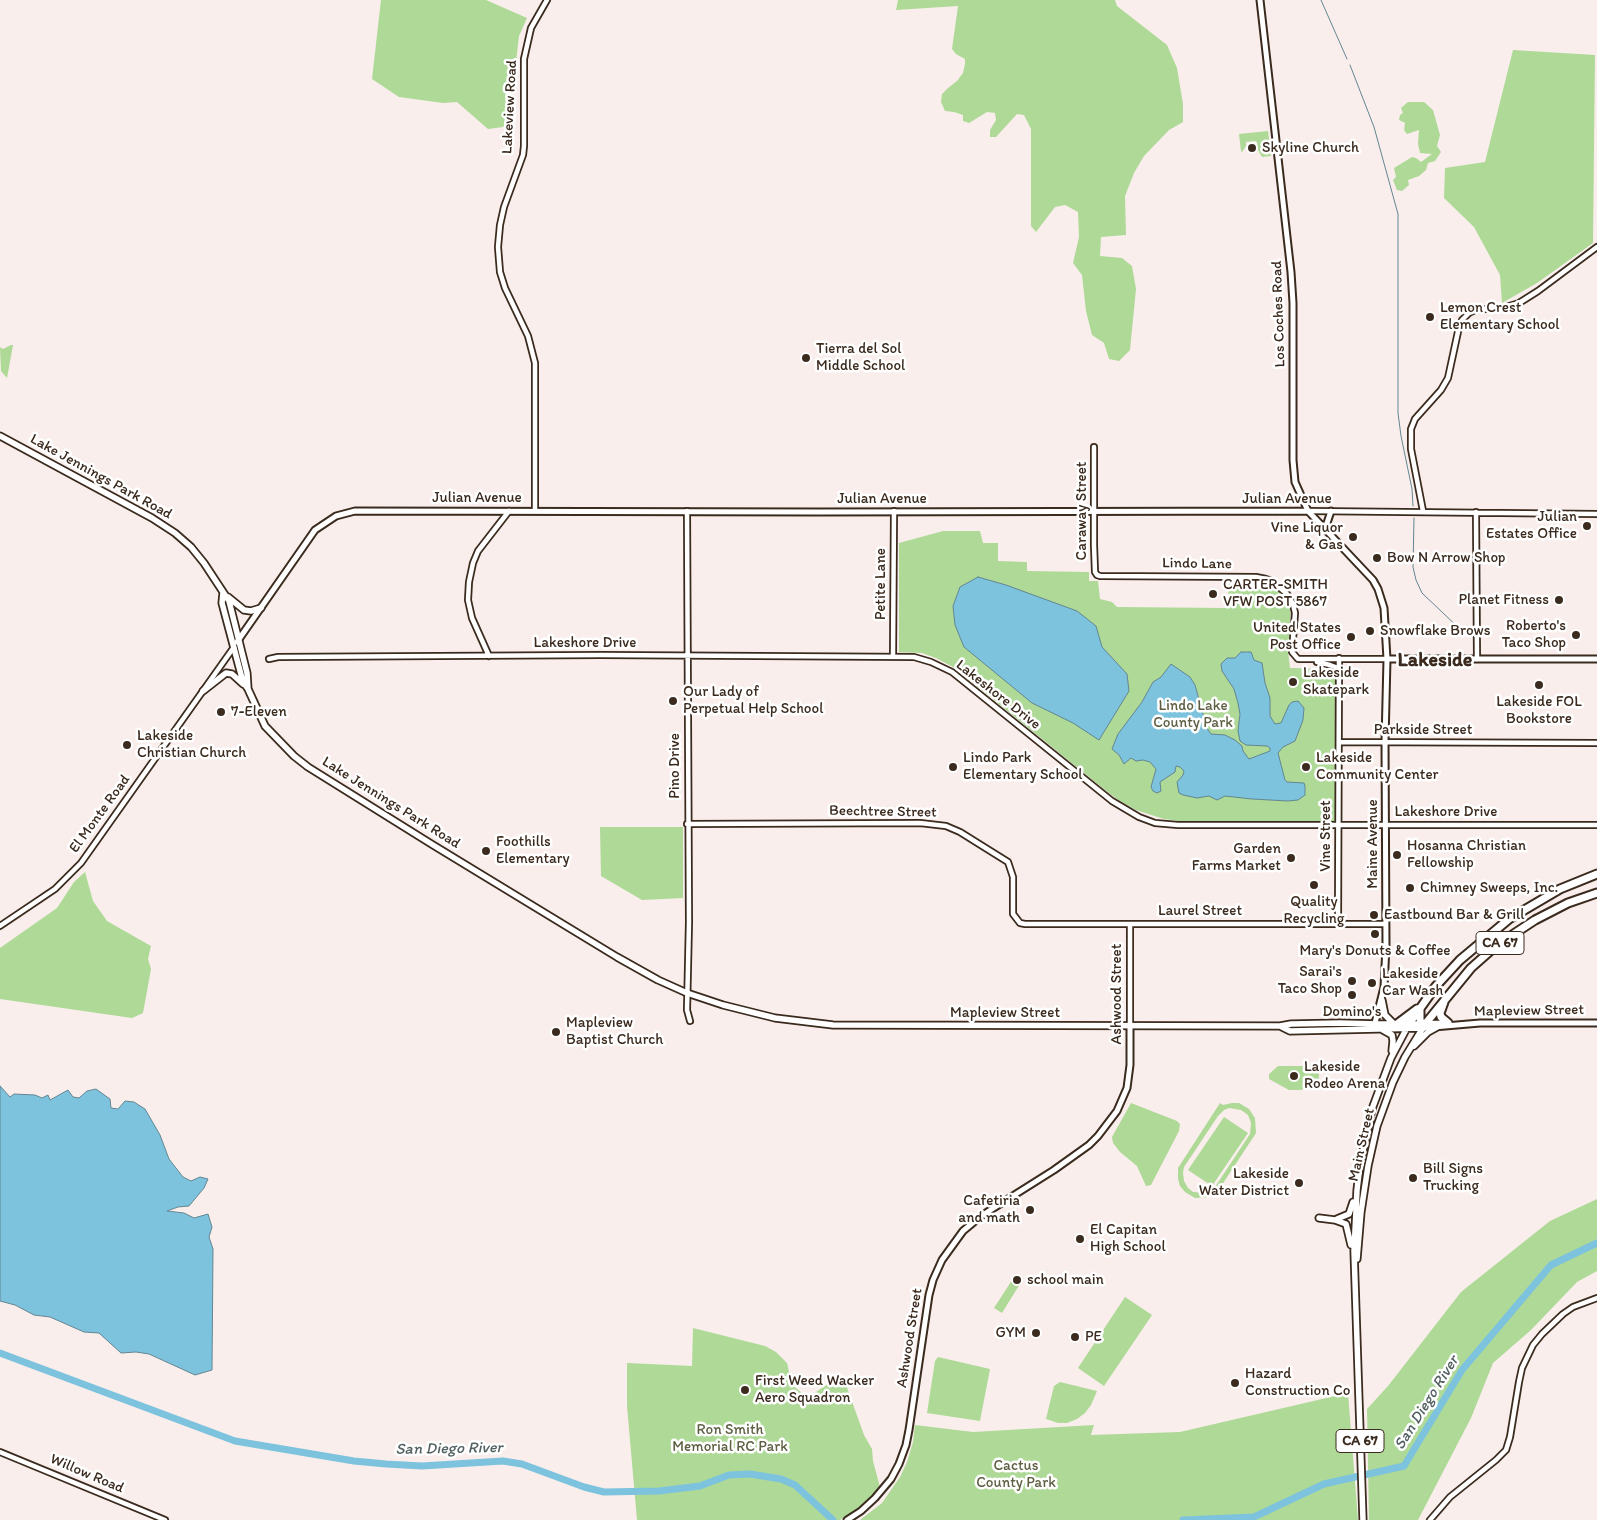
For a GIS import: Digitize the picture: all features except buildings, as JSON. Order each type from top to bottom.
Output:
[{"type":"highway","name":"CA 67","points":[[1409,1027],[1436,986],[1460,960],[1508,919],[1560,889],[1597,874]]},
{"type":"highway","name":"CA 67","points":[[1423,1025],[1471,968],[1497,944],[1535,920],[1568,903],[1597,893]]},
{"type":"highway","points":[[1446,997],[1440,1013],[1441,1018],[1448,1023]]},
{"type":"highway","points":[[1396,1024],[1411,1012],[1420,1008],[1423,1025]]},
{"type":"main road","name":"Los Coches Road","points":[[1260,0],[1291,272],[1293,303],[1294,473],[1298,491],[1308,511],[1369,573],[1381,597]]},
{"type":"main road","name":"Lake Jennings Park Road","points":[[0,436],[144,513],[170,529],[186,542],[200,558],[229,601],[239,639],[248,689]]},
{"type":"main road","name":"Julian Avenue","points":[[234,647],[311,536],[324,523],[339,514],[359,510],[1308,511]]},
{"type":"main road","points":[[1329,534],[1326,523],[1331,511]]},
{"type":"main road","name":"Lake Jennings Park Road","points":[[223,593],[222,603],[243,682],[268,730],[294,756],[308,767],[617,957],[658,980],[687,993],[732,1008]]},
{"type":"main road","points":[[223,593],[244,610],[261,608]]},
{"type":"main road","name":"Maine Avenue","points":[[1376,1028],[1382,1000],[1385,968],[1387,658],[1384,608],[1381,597]]},
{"type":"main road","points":[[1387,658],[1597,659]]},
{"type":"main road","points":[[203,691],[226,673],[235,676],[248,689]]},
{"type":"main road","points":[[1382,1000],[1384,1015],[1396,1024]]},
{"type":"main road","name":"Mapleview Street","points":[[732,1008],[775,1018],[833,1025],[1280,1026],[1290,1031],[1409,1027],[1448,1023],[1462,1024]]},
{"type":"main road","name":"Mapleview Street","points":[[1423,1025],[1437,1027],[1462,1024],[1597,1023]]},
{"type":"main road","name":"Mapleview Street","points":[[1376,1028],[1396,1024],[1409,1027]]},
{"type":"main road","name":"Main Street","points":[[1355,1282],[1361,1212],[1371,1151],[1393,1082],[1423,1025]]},
{"type":"main road","name":"Ashwood Street","points":[[846,1520],[861,1511],[880,1493],[899,1464],[906,1445],[929,1294],[942,1260],[964,1231],[981,1216],[1054,1170],[1089,1145],[1098,1136],[1117,1111],[1127,1088],[1130,1065],[1130,1026]]},
{"type":"main road","points":[[1409,1027],[1411,1047],[1428,1032],[1437,1027]]},
{"type":"main road","name":"Main Street","points":[[1363,1520],[1354,1240],[1357,1190],[1360,1165],[1372,1109],[1391,1058],[1409,1027]]},
{"type":"main road","points":[[1376,1028],[1392,1035],[1391,1058]]},
{"type":"main road","points":[[1335,1220],[1349,1214],[1357,1190]]},
{"type":"main road","points":[[1319,1218],[1342,1222],[1348,1228],[1355,1282]]},
{"type":"street","name":"Lakeview Road","points":[[535,510],[535,363],[528,336],[505,288],[500,272],[498,247],[504,207],[524,146],[524,59],[531,28],[547,0]]},
{"type":"street","points":[[1423,512],[1411,449],[1411,429],[1415,419],[1441,390],[1448,378],[1462,320],[1475,310],[1506,307],[1519,303],[1538,292],[1597,247]]},
{"type":"street","name":"Caraway Street","points":[[1094,447],[1095,572],[1097,575]]},
{"type":"street","points":[[489,656],[472,618],[468,600],[469,582],[478,551],[510,510]]},
{"type":"street","name":"Pino Drive","points":[[687,510],[687,1010],[690,1021]]},
{"type":"street","name":"Petite Lane","points":[[893,656],[894,511]]},
{"type":"street","name":"Julian Avenue","points":[[1308,511],[1597,514]]},
{"type":"street","points":[[1476,512],[1477,659]]},
{"type":"street","name":"Lindo Lane","points":[[1097,575],[1256,577],[1272,581],[1290,597],[1293,604],[1295,613],[1292,652],[1298,659],[1308,660]]},
{"type":"street","name":"El Monte Road","points":[[0,926],[55,889],[82,863],[234,647]]},
{"type":"street","name":"Lakeshore Drive","points":[[269,659],[278,657],[893,656],[923,660],[952,672],[1112,801],[1139,817],[1155,823],[1178,825],[1597,824]]},
{"type":"street","name":"Vine Street","points":[[1338,924],[1339,658]]},
{"type":"street","points":[[1308,660],[1387,658]]},
{"type":"street","points":[[1308,660],[1330,665],[1339,670]]},
{"type":"street","name":"Parkside Street","points":[[1339,742],[1597,743]]},
{"type":"street","name":"Beechtree Street","points":[[688,824],[920,823],[946,826],[960,832],[1008,862],[1013,877],[1013,914],[1017,920]]},
{"type":"street","name":"Laurel Street","points":[[1017,920],[1026,924],[1385,924]]},
{"type":"street","name":"Ashwood Street","points":[[1130,924],[1130,1026]]},
{"type":"street","points":[[1430,1520],[1450,1497],[1506,1450],[1510,1437],[1518,1382],[1522,1368],[1533,1345],[1542,1334],[1573,1307],[1597,1298]]},
{"type":"street","name":"Willow Road","points":[[0,1452],[164,1520]]},
{"type":"green space","points":[[381,0],[486,0],[527,18],[519,36],[515,70],[505,96],[509,123],[503,127],[488,129],[457,102],[443,103],[399,97],[372,79]]},
{"type":"green space","points":[[898,0],[1115,0],[1117,6],[1167,45],[1177,68],[1183,104],[1183,122],[1169,130],[1144,156],[1134,173],[1125,196],[1126,235],[1101,237],[1100,256],[1122,258],[1132,266],[1136,289],[1130,350],[1119,361],[1109,359],[1104,343],[1092,335],[1086,311],[1082,275],[1073,263],[1079,237],[1078,212],[1065,205],[1055,207],[1036,232],[1031,226],[1031,129],[1024,115],[1017,114],[996,137],[990,137],[990,130],[996,120],[995,113],[987,112],[969,123],[963,121],[963,115],[945,111],[941,102],[942,94],[957,81],[963,73],[965,64],[965,59],[956,54],[952,49],[958,6],[896,10]]},
{"type":"green space","points":[[1513,50],[1595,55],[1593,243],[1537,283],[1502,303],[1500,275],[1474,227],[1444,198],[1445,168],[1485,162]]},
{"type":"green space","points":[[1408,102],[1424,102],[1433,110],[1440,135],[1437,146],[1441,152],[1435,161],[1428,163],[1426,170],[1419,176],[1408,180],[1409,185],[1402,191],[1397,190],[1393,180],[1396,177],[1394,168],[1412,157],[1421,162],[1432,154],[1420,153],[1418,144],[1419,130],[1407,134],[1404,130],[1405,123],[1399,120],[1400,115],[1403,113],[1401,108]]},
{"type":"green space","points":[[1268,131],[1271,156],[1262,157],[1255,141],[1246,142],[1246,146],[1241,151],[1239,134]]},
{"type":"green space","points":[[13,345],[7,378],[1,371],[0,347],[3,349]]},
{"type":"green space","name":"Lindo Lake County Park","points":[[943,531],[980,531],[983,543],[998,543],[998,561],[1027,562],[1027,571],[1089,572],[1089,581],[1098,581],[1100,599],[1112,602],[1117,607],[1226,608],[1229,579],[1255,579],[1271,584],[1286,599],[1291,608],[1288,651],[1290,668],[1336,669],[1335,821],[1179,821],[1164,819],[1136,810],[1105,790],[953,667],[922,653],[899,652],[899,543]]},
{"type":"green space","points":[[600,827],[683,827],[683,898],[642,900],[601,876]]},
{"type":"green space","points":[[85,872],[93,901],[107,921],[151,946],[148,959],[151,969],[143,1013],[132,1018],[0,999],[0,948],[57,908],[74,882]]},
{"type":"green space","name":"Lakeside Rodeo Arena","points":[[1278,1066],[1311,1066],[1319,1074],[1319,1079],[1315,1084],[1301,1090],[1289,1090],[1269,1079],[1269,1074]]},
{"type":"green space","points":[[1131,1103],[1177,1121],[1180,1124],[1179,1131],[1151,1185],[1146,1186],[1137,1166],[1120,1152],[1113,1143],[1112,1137]]},
{"type":"green space","points":[[1220,1103],[1223,1105],[1239,1103],[1249,1109],[1255,1118],[1256,1133],[1218,1191],[1209,1197],[1195,1198],[1185,1192],[1180,1186],[1178,1168]],"holes":[[[1229,1108],[1241,1110],[1248,1115],[1251,1123],[1250,1134],[1215,1187],[1205,1193],[1193,1192],[1184,1181],[1184,1167],[1218,1116]]]},
{"type":"green space","points":[[1224,1117],[1248,1133],[1212,1186],[1188,1170]]},
{"type":"green space","points":[[1597,1199],[1597,1271],[1577,1282],[1531,1330],[1493,1363],[1471,1418],[1418,1520],[1369,1520],[1367,1409],[1388,1386],[1461,1292],[1550,1221]]},
{"type":"green space","points":[[1016,1274],[1023,1279],[1002,1313],[994,1308]]},
{"type":"green space","points":[[1125,1297],[1152,1315],[1104,1386],[1078,1368]]},
{"type":"green space","name":"Ron Smith Memorial RC Park","points":[[693,1328],[765,1346],[776,1352],[787,1363],[792,1385],[806,1396],[810,1396],[831,1382],[842,1380],[845,1382],[864,1435],[872,1449],[880,1487],[872,1497],[840,1520],[637,1520],[627,1406],[627,1363],[692,1366]]},
{"type":"green space","points":[[938,1357],[990,1369],[980,1421],[927,1413],[935,1361]]},
{"type":"green space","points":[[1060,1382],[1097,1391],[1085,1413],[1067,1423],[1058,1423],[1046,1419],[1054,1386]]},
{"type":"green space","name":"Cactus County Park","points":[[1348,1393],[1358,1520],[860,1520],[882,1503],[900,1477],[913,1442],[915,1425],[973,1432],[1094,1425],[1091,1435],[1180,1432]]},
{"type":"water","points":[[978,577],[1006,585],[1077,611],[1096,626],[1102,647],[1127,674],[1129,691],[1099,740],[1073,723],[1032,703],[964,647],[955,625],[953,606],[960,587]]},
{"type":"water","points":[[1241,652],[1251,652],[1254,660],[1262,663],[1265,683],[1270,698],[1270,716],[1275,724],[1281,723],[1292,702],[1298,701],[1304,708],[1303,720],[1295,741],[1283,747],[1278,753],[1285,780],[1287,782],[1304,783],[1305,795],[1298,800],[1288,801],[1225,796],[1217,800],[1209,796],[1197,798],[1183,795],[1179,793],[1177,782],[1184,771],[1176,766],[1175,772],[1160,782],[1161,791],[1157,793],[1153,791],[1151,787],[1156,769],[1150,762],[1136,761],[1131,758],[1124,764],[1119,755],[1112,749],[1118,734],[1142,702],[1153,682],[1161,677],[1171,664],[1190,677],[1195,685],[1207,728],[1211,734],[1225,735],[1235,740],[1242,746],[1249,759],[1270,751],[1270,748],[1267,746],[1246,745],[1240,741],[1238,703],[1234,689],[1222,671],[1221,664],[1227,658],[1235,658]]},
{"type":"water","points":[[0,1086],[10,1097],[14,1094],[35,1095],[42,1098],[48,1095],[50,1100],[68,1090],[73,1097],[79,1098],[87,1091],[96,1089],[110,1099],[111,1108],[118,1109],[125,1101],[134,1102],[145,1109],[160,1135],[169,1159],[183,1177],[191,1181],[200,1177],[208,1179],[204,1188],[189,1206],[167,1211],[184,1213],[194,1218],[208,1214],[212,1227],[209,1237],[213,1249],[212,1370],[195,1375],[149,1354],[136,1352],[121,1353],[99,1333],[84,1332],[50,1317],[34,1315],[15,1305],[0,1301]]},
{"type":"waterway","points":[[1321,0],[1347,59]]},
{"type":"waterway","points":[[1350,65],[1374,127],[1398,214],[1398,413],[1412,489],[1413,506]]},
{"type":"waterway","points":[[1414,518],[1413,567],[1416,580],[1422,593],[1463,632]]},
{"type":"waterway","name":"San Diego River","points":[[1183,1520],[1254,1517],[1324,1484],[1404,1466],[1462,1370],[1551,1265],[1597,1243]]},
{"type":"waterway","name":"San Diego River","points":[[0,1353],[235,1441],[354,1461],[386,1464],[422,1466],[503,1461],[522,1464],[584,1487],[604,1492],[659,1491],[700,1486],[729,1475],[750,1474],[781,1479],[795,1485],[833,1520]]},
{"type":"place","name":"Skyline Church","points":[[1252,148]]},
{"type":"place","name":"Lemon Crest Elementary School","points":[[1430,317]]},
{"type":"place","name":"Tierra del Sol Middle School","points":[[806,358]]},
{"type":"place","name":"Julian Estates Office","points":[[1587,526]]},
{"type":"place","name":"Vine Liquor & Gas","points":[[1353,537]]},
{"type":"place","name":"Bow N Arrow Shop","points":[[1377,558]]},
{"type":"place","name":"CARTER-SMITH VFW POST 5867","points":[[1213,594]]},
{"type":"place","name":"Planet Fitness","points":[[1559,600]]},
{"type":"place","name":"Snowflake Brows","points":[[1370,631]]},
{"type":"place","name":"Roberto's Taco Shop","points":[[1576,635]]},
{"type":"place","name":"United States Post Office","points":[[1351,637]]},
{"type":"place","name":"Lakeside Skatepark","points":[[1293,682]]},
{"type":"place","name":"Lakeside FOL Bookstore","points":[[1539,685]]},
{"type":"place","name":"Our Lady of Perpetual Help School","points":[[673,701]]},
{"type":"place","name":"7-Eleven","points":[[221,712]]},
{"type":"place","name":"Lakeside Christian Church","points":[[127,745]]},
{"type":"place","name":"Lindo Park Elementary School","points":[[953,767]]},
{"type":"place","name":"Lakeside Community Center","points":[[1306,767]]},
{"type":"place","name":"Foothills Elementary","points":[[486,851]]},
{"type":"place","name":"Hosanna Christian Fellowship","points":[[1397,855]]},
{"type":"place","name":"Garden Farms Market","points":[[1291,858]]},
{"type":"place","name":"Quality Recycling","points":[[1314,885]]},
{"type":"place","name":"Chimney Sweeps, Inc.","points":[[1410,888]]},
{"type":"place","name":"Eastbound Bar & Grill","points":[[1374,915]]},
{"type":"place","name":"Mary's Donuts & Coffee","points":[[1375,934]]},
{"type":"place","name":"Sarai's Taco Shop","points":[[1352,981]]},
{"type":"place","name":"Lakeside Car Wash","points":[[1372,983]]},
{"type":"place","name":"Domino's","points":[[1352,995]]},
{"type":"place","name":"Mapleview Baptist Church","points":[[556,1032]]},
{"type":"place","name":"Lakeside Rodeo Arena","points":[[1294,1076]]},
{"type":"place","name":"Bill Signs Trucking","points":[[1413,1178]]},
{"type":"place","name":"Lakeside Water District","points":[[1299,1183]]},
{"type":"place","name":"Cafetiria and math","points":[[1030,1210]]},
{"type":"place","name":"El Capitan High School","points":[[1080,1239]]},
{"type":"place","name":"school main","points":[[1017,1280]]},
{"type":"place","name":"GYM","points":[[1036,1333]]},
{"type":"place","name":"PE","points":[[1075,1337]]},
{"type":"place","name":"Hazard Construction Co","points":[[1235,1383]]},
{"type":"place","name":"First Weed Wacker Aero Squadron","points":[[745,1390]]},
{"type":"district","name":"Lakeside","points":[[1435,661]]}]
